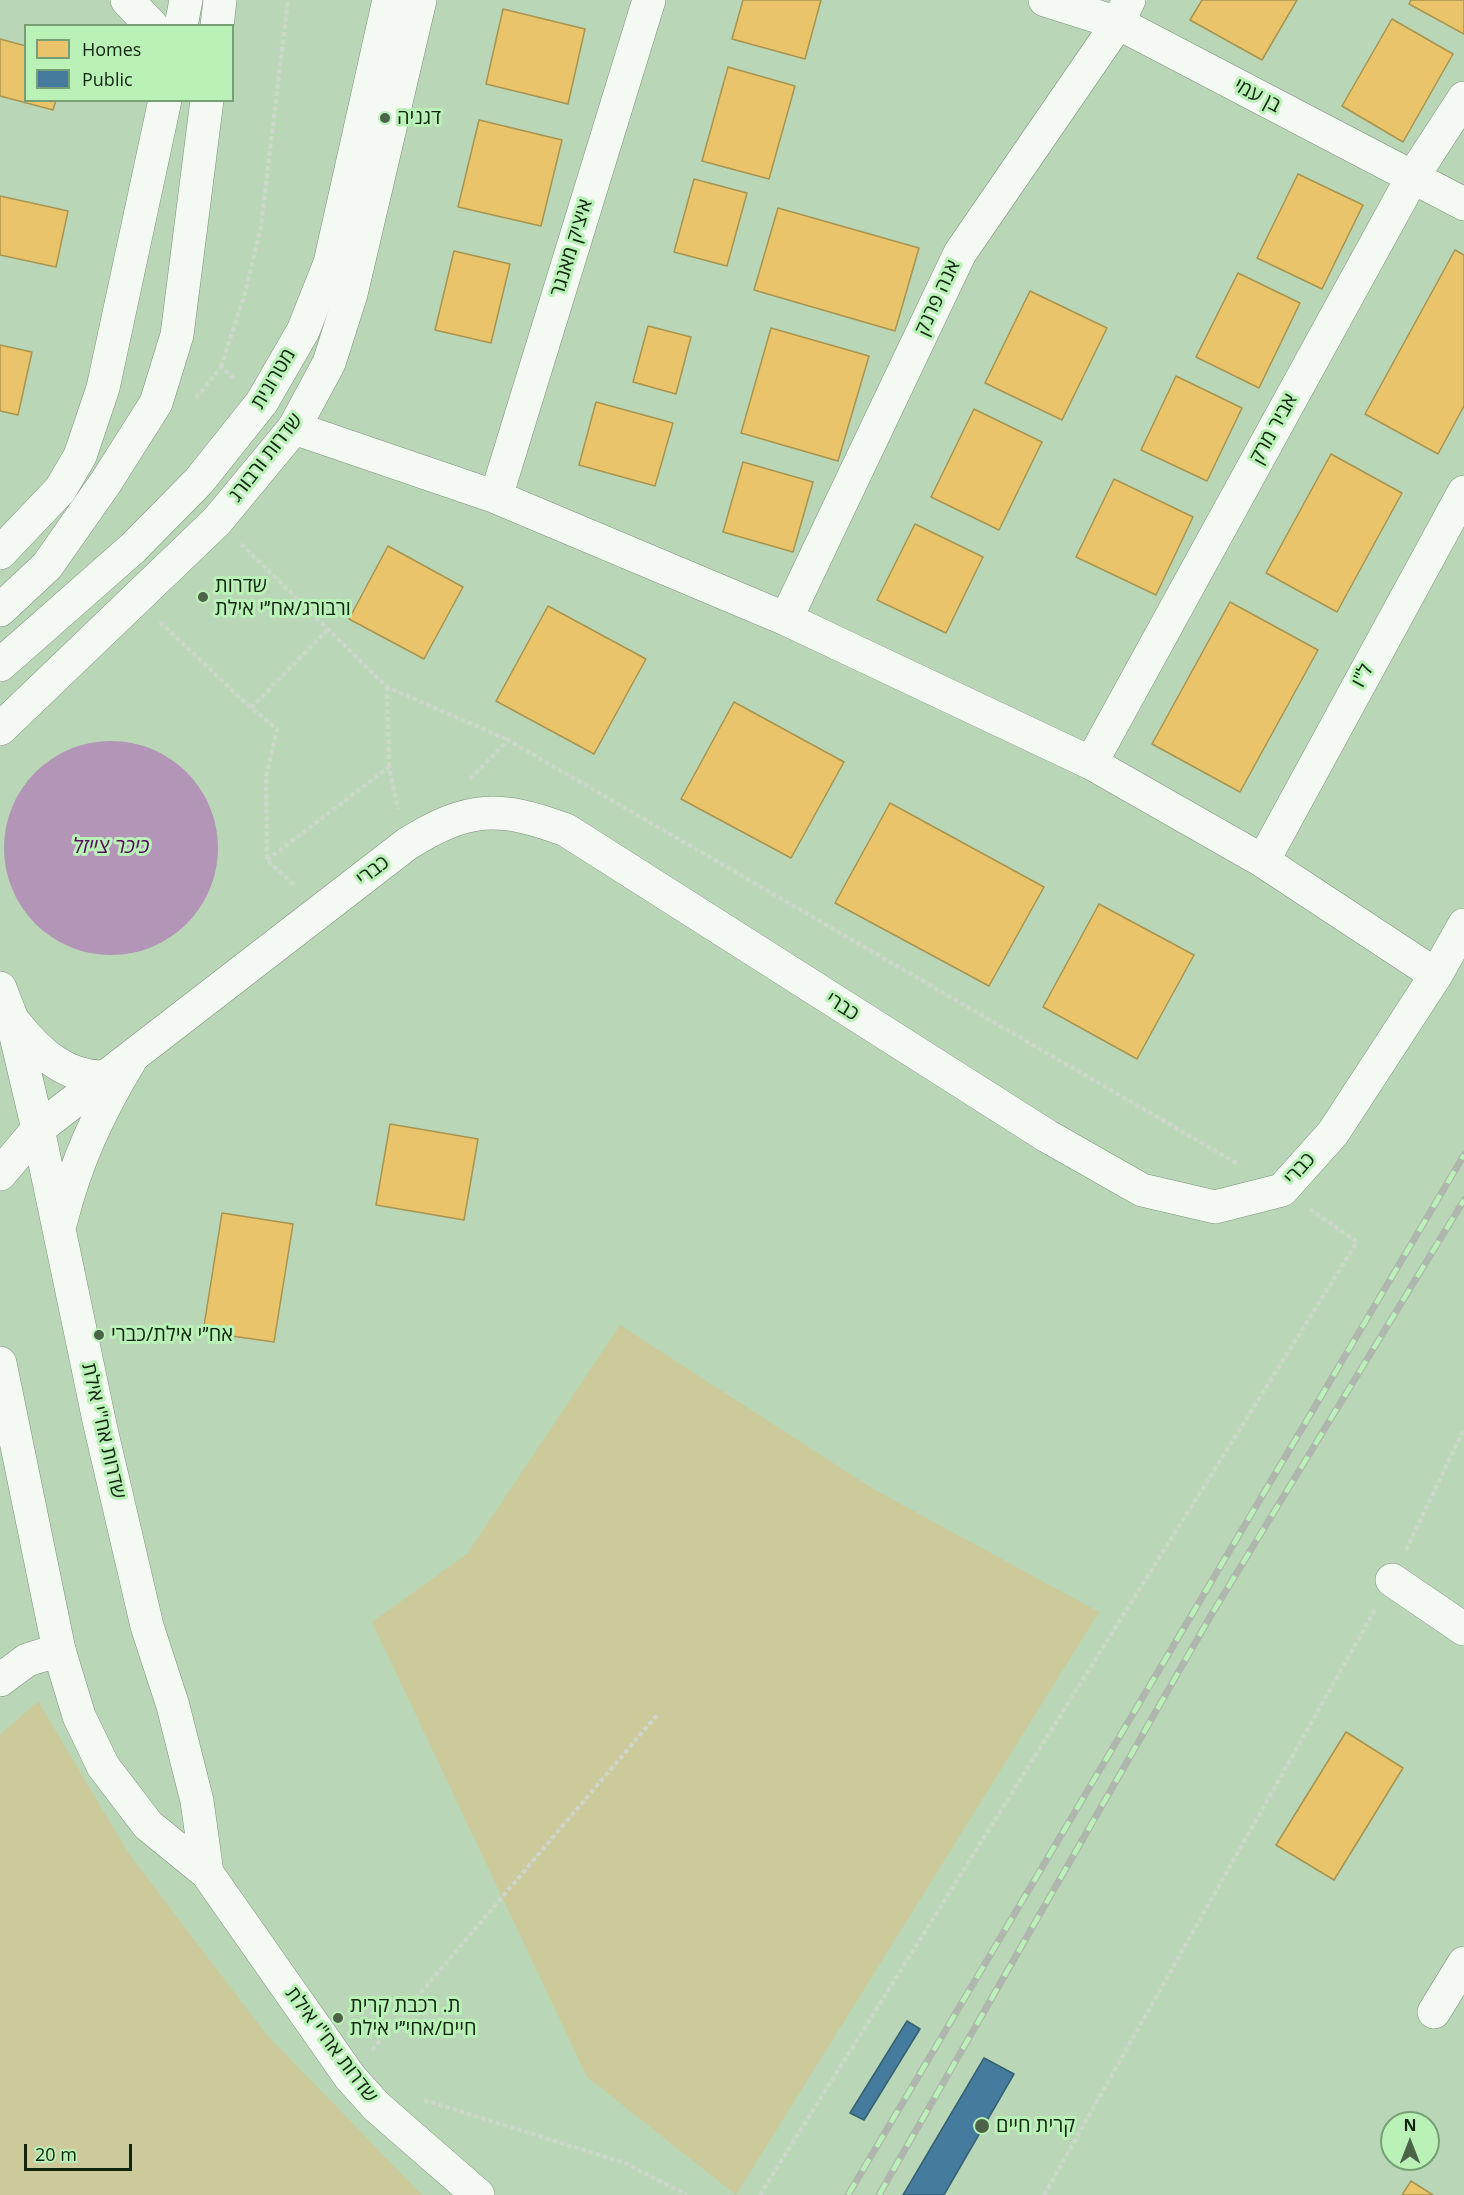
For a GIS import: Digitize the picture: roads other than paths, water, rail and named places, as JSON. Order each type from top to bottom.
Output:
[{"type":"street","points":[[127,0],[150,24]]},
{"type":"street","points":[[181,24],[186,0]]},
{"type":"street","points":[[217,24],[220,0]]},
{"type":"street","name":"מטרונית","points":[[0,666],[133,548],[199,481],[262,402],[303,331],[330,263],[389,0]]},
{"type":"street","name":"שדרות ורבורג","points":[[0,729],[217,521],[294,428],[329,363],[351,294],[420,0]]},
{"type":"street","name":"איציק מאנגר","points":[[496,497],[649,0]]},
{"type":"street","name":"בן עמי","points":[[1045,0],[1124,12],[1412,178],[1464,204]]},
{"type":"street","name":"אנה פרנק","points":[[786,619],[960,253],[1124,12]]},
{"type":"street","name":"אביר מרק","points":[[1091,763],[1412,178],[1464,98]]},
{"type":"street","points":[[0,553],[60,490],[80,456],[103,388],[165,102]]},
{"type":"street","points":[[0,610],[47,566],[106,483],[156,403],[177,335],[207,102]]},
{"type":"street","points":[[294,428],[496,497],[786,619],[1091,763],[1263,861],[1436,975]]},
{"type":"street","name":"ל\"ו","points":[[1263,861],[1464,492]]},
{"type":"street","name":"כברי","points":[[0,1174],[38,1129],[407,844],[439,825],[484,813],[507,813],[533,818],[566,830],[1047,1136],[1142,1190],[1215,1208],[1282,1190],[1333,1133],[1436,975],[1464,925]]},
{"type":"street","name":"שדרות אח\"י אילת","points":[[0,988],[12,1019],[38,1129],[100,1425],[145,1615],[173,1706],[197,1801],[207,1873]]},
{"type":"street","points":[[12,1019],[50,1060],[84,1076],[119,1068]]},
{"type":"street","points":[[59,1228],[72,1176],[119,1068]]},
{"type":"street","name":"שדרות אח\"י אילת","points":[[0,1363],[58,1650],[79,1716],[103,1766],[148,1826],[207,1873],[350,2077],[376,2106],[478,2195]]},
{"type":"street","points":[[1392,1580],[1464,1629]]},
{"type":"street","points":[[0,1680],[27,1660],[58,1650]]},
{"type":"street","points":[[1434,2012],[1464,1964]]},
{"type":"water","name":"כיכר צייזל","points":[[111,741],[132,743],[152,749],[187,772],[210,807],[216,827],[218,848],[216,869],[210,889],[187,924],[152,947],[132,953],[111,955],[90,953],[70,947],[35,924],[12,889],[6,869],[4,848],[6,827],[12,807],[35,772],[70,749],[90,743]]},
{"type":"railway","points":[[848,2195],[1464,1155]]},
{"type":"railway","points":[[879,2195],[1210,1617],[1464,1200]]},
{"type":"place","name":"דגניה","points":[[385,118]]},
{"type":"place","name":"שדרות ורבורג/אח״י אילת","points":[[203,597]]},
{"type":"place","name":"אח״י אילת/כברי","points":[[99,1335]]},
{"type":"place","name":"ת. רכבת קרית חיים/אחי״י אילת","points":[[338,2018]]},
{"type":"place","name":"קרית חיים","points":[[982,2126]]}]
